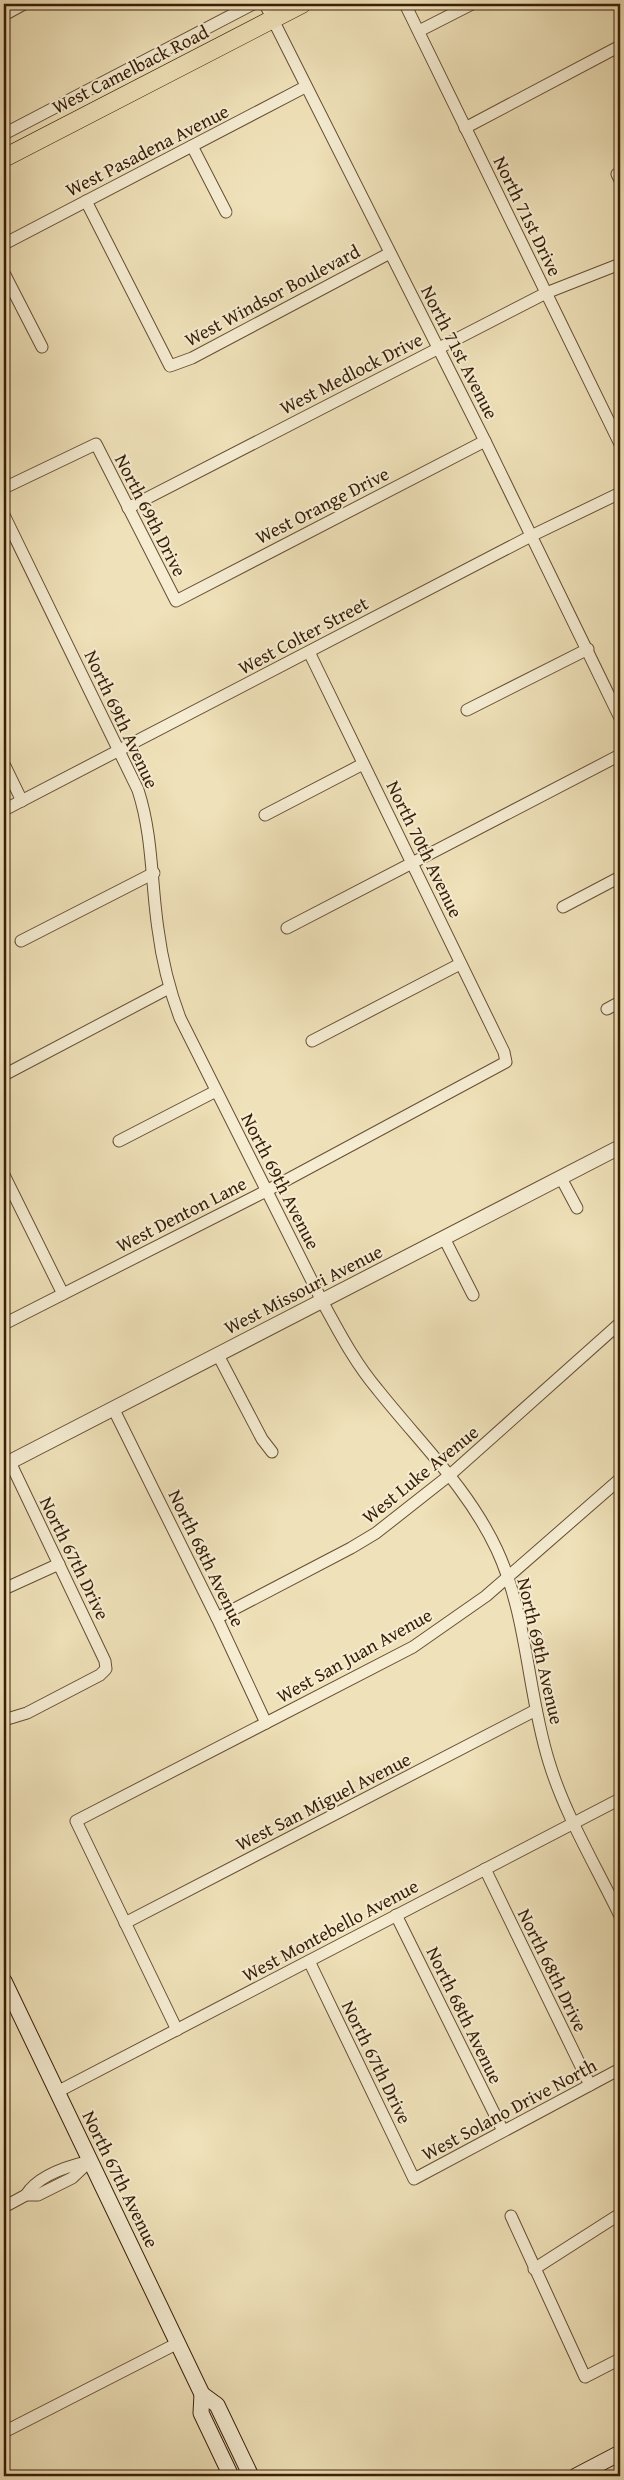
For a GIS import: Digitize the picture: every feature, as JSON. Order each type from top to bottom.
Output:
[{"type":"main road","name":"West Camelback Road","points":[[4,158],[269,11],[302,4]]},
{"type":"main road","name":"North 67th Avenue","points":[[4,1981],[202,2394],[201,2413],[231,2476]]},
{"type":"main road","name":"North 67th Avenue","points":[[202,2394],[217,2405],[251,2476]]},
{"type":"main road","points":[[576,2476],[620,2453]]},
{"type":"street","points":[[4,15],[24,4]]},
{"type":"street","name":"West Camelback Road","points":[[4,134],[253,4]]},
{"type":"street","name":"North 71st Drive","points":[[405,4],[620,444]]},
{"type":"street","points":[[418,31],[472,4]]},
{"type":"street","name":"North 71st Avenue","points":[[269,11],[485,441],[620,718]]},
{"type":"street","points":[[465,128],[620,46]]},
{"type":"street","name":"West Pasadena Avenue","points":[[4,244],[306,87]]},
{"type":"street","points":[[192,146],[226,212]]},
{"type":"street","name":"West Windsor Boulevard","points":[[86,201],[170,366],[192,358],[390,253]]},
{"type":"street","name":"West Medlock Drive","points":[[128,508],[546,293],[620,264]]},
{"type":"street","points":[[4,273],[42,347]]},
{"type":"street","name":"West Orange Drive","points":[[176,601],[485,441]]},
{"type":"street","name":"North 69th Drive","points":[[4,488],[96,444],[176,601]]},
{"type":"street","name":"West Colter Street","points":[[4,810],[531,536],[620,493]]},
{"type":"street","name":"North 69th Avenue","points":[[4,515],[134,779],[145,812],[154,873],[158,928],[168,988],[180,1018],[268,1190],[322,1301],[359,1366],[451,1474],[480,1515],[507,1576],[522,1628],[536,1710],[548,1762],[574,1822],[620,1916]]},
{"type":"street","points":[[467,710],[588,650]]},
{"type":"street","name":"North 70th Avenue","points":[[309,652],[504,1052],[506,1062]]},
{"type":"street","points":[[287,928],[620,755]]},
{"type":"street","points":[[4,764],[22,801]]},
{"type":"street","points":[[265,815],[363,764]]},
{"type":"street","points":[[21,941],[154,873]]},
{"type":"street","points":[[563,907],[620,877]]},
{"type":"street","points":[[312,1041],[460,964]]},
{"type":"street","points":[[4,1075],[168,988]]},
{"type":"street","points":[[607,1009],[620,1002]]},
{"type":"street","name":"West Denton Lane","points":[[4,1324],[268,1190],[506,1062]]},
{"type":"street","points":[[119,1141],[216,1091]]},
{"type":"street","name":"West Missouri Avenue","points":[[7,1464],[620,1147]]},
{"type":"street","points":[[4,1175],[9,1198],[62,1294]]},
{"type":"street","points":[[561,1178],[577,1208]]},
{"type":"street","points":[[444,1238],[473,1295]]},
{"type":"street","name":"West Luke Avenue","points":[[217,1618],[376,1533],[451,1474],[620,1323]]},
{"type":"street","points":[[218,1355],[262,1439],[272,1452]]},
{"type":"street","name":"North 68th Avenue","points":[[114,1408],[217,1618],[266,1723]]},
{"type":"street","name":"North 67th Drive","points":[[4,1720],[27,1713],[100,1676],[106,1669],[105,1661],[7,1464]]},
{"type":"street","name":"West San Juan Avenue","points":[[125,1923],[76,1821],[413,1647],[458,1617],[620,1478]]},
{"type":"street","points":[[4,1589],[58,1564]]},
{"type":"street","name":"West San Miguel Avenue","points":[[125,1923],[536,1710]]},
{"type":"street","name":"West Montebello Avenue","points":[[57,2092],[620,1799]]},
{"type":"street","name":"North 68th Drive","points":[[485,1869],[590,2086]]},
{"type":"street","name":"North 68th Avenue","points":[[396,1915],[503,2131]]},
{"type":"street","points":[[125,1923],[177,2030]]},
{"type":"street","name":"North 67th Drive","points":[[309,1961],[414,2179]]},
{"type":"street","name":"West Solano Drive North","points":[[414,2179],[620,2070]]},
{"type":"street","points":[[4,2207],[26,2195],[38,2195],[76,2176],[90,2161]]},
{"type":"street","points":[[534,2269],[620,2214]]},
{"type":"street","points":[[510,2216],[585,2377],[620,2359]]},
{"type":"street","points":[[4,2432],[178,2343]]}]
